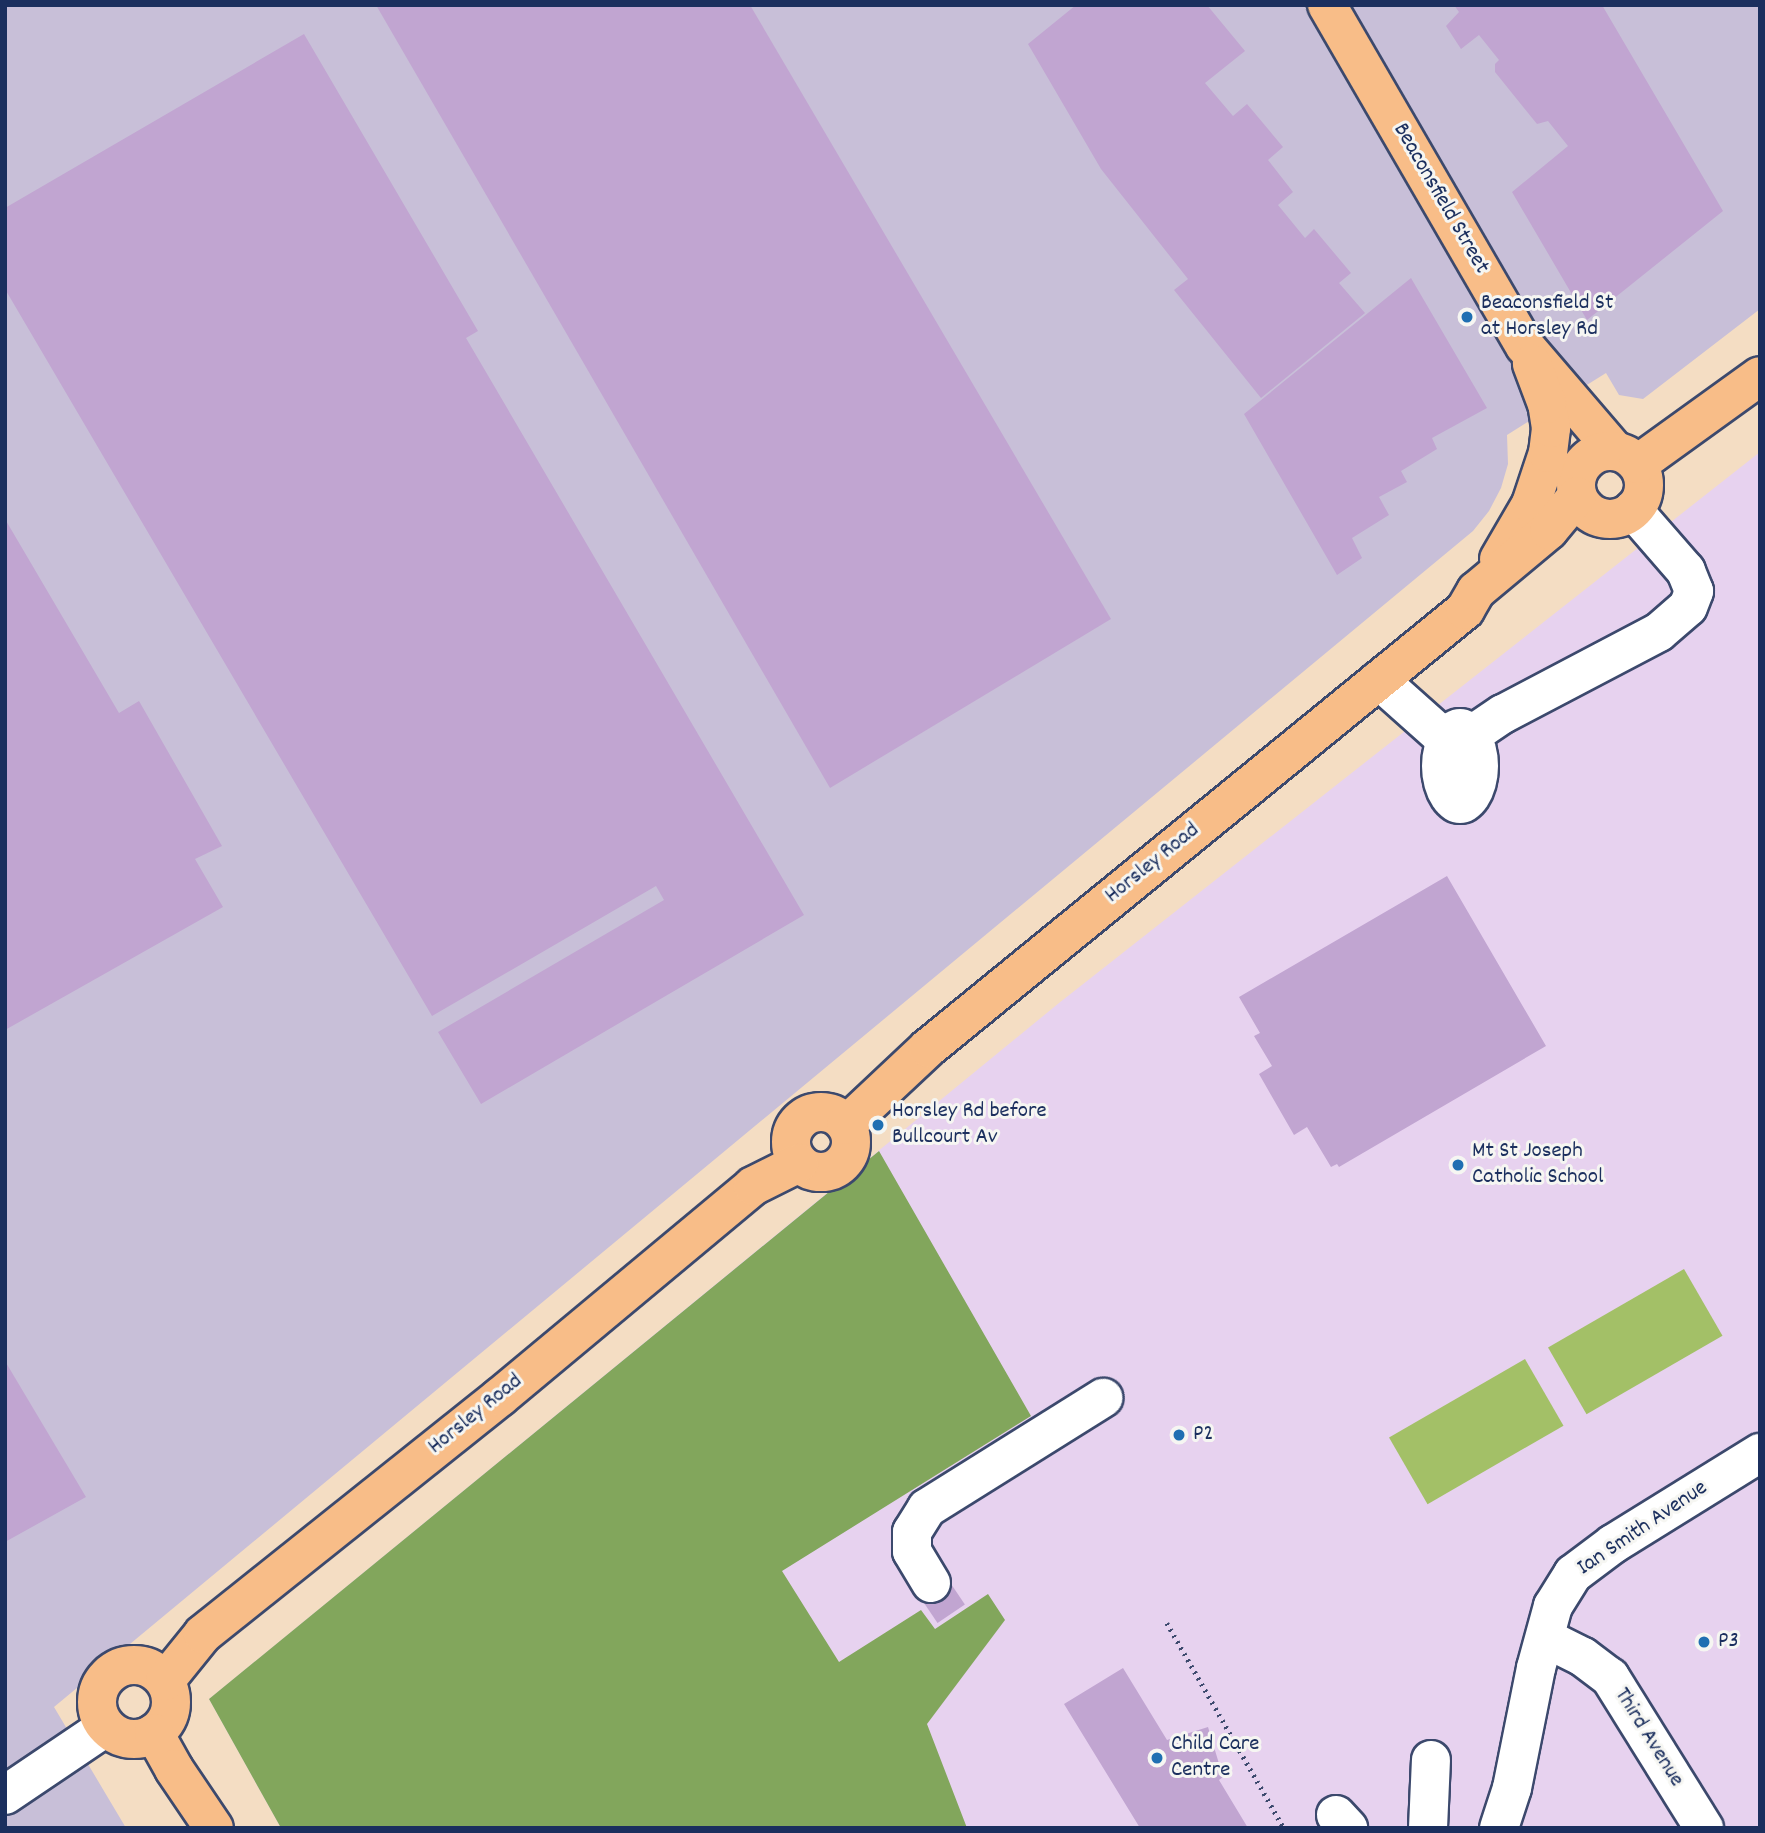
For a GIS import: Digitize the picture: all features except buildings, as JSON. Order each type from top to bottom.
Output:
[{"type":"main road","name":"Beaconsfield Street","points":[[1327,5],[1525,346],[1626,457]]},
{"type":"main road","points":[[1471,600],[1509,545],[1531,504],[1548,453],[1550,428],[1547,404],[1525,346]]},
{"type":"main road","points":[[1550,428],[1598,501],[1640,503],[1645,483],[1626,457],[1760,376]]},
{"type":"main road","name":"Horsley Road","points":[[165,1681],[203,1634],[489,1406],[753,1186],[799,1163],[791,1145],[792,1135],[802,1119],[820,1112],[839,1117],[846,1125],[928,1048],[1378,680],[1471,600],[1490,608],[1598,501],[1590,457],[1606,450],[1626,457]]},
{"type":"main road","points":[[125,1665],[140,1665],[154,1671],[165,1681],[170,1695],[170,1709],[164,1723],[154,1733],[129,1739],[106,1727],[98,1713],[96,1698],[101,1683],[111,1672],[125,1665]]},
{"type":"main road","points":[[154,1733],[174,1769],[214,1828]]},
{"type":"street","points":[[1378,680],[1458,735],[1503,714],[1677,620],[1688,607],[1694,591],[1686,571],[1598,501]]},
{"type":"street","points":[[931,1583],[912,1551],[912,1532],[927,1508],[1103,1398]]},
{"type":"street","name":"Ian Smith Avenue","points":[[1499,1828],[1512,1788],[1553,1606],[1573,1574],[1614,1544],[1760,1453]]},
{"type":"street","name":"Third Avenue","points":[[1545,1638],[1583,1657],[1610,1677],[1704,1828]]},
{"type":"street","points":[[5,1795],[106,1727]]},
{"type":"street","points":[[1428,1828],[1431,1760]]},
{"type":"path","points":[[1167,1623],[1284,1828]]},
{"type":"shaded area","points":[[5,5],[1760,5],[1760,309],[1643,399],[1619,395],[1606,373],[1507,435],[1508,464],[1501,488],[1489,511],[1473,531],[54,1707],[126,1828],[5,1828]]},
{"type":"shaded area","points":[[1760,452],[1760,1828],[281,1828],[209,1699],[1059,1003]]},
{"type":"green space","points":[[879,1151],[1031,1416],[782,1571],[839,1662],[921,1610],[935,1629],[988,1594],[1005,1620],[927,1724],[967,1828],[281,1828],[209,1699]]},
{"type":"green space","points":[[1684,1269],[1722,1336],[1587,1414],[1548,1348]]},
{"type":"green space","points":[[1525,1359],[1564,1426],[1428,1504],[1389,1438]]},
{"type":"place","name":"Beaconsfield St at Horsley Rd","points":[[1467,317]]},
{"type":"place","name":"Horsley Rd before Bullcourt Av","points":[[878,1125]]},
{"type":"place","name":"Mt St Joseph Catholic School","points":[[1458,1165]]},
{"type":"place","name":"P2","points":[[1179,1435]]},
{"type":"place","name":"P3","points":[[1704,1642]]},
{"type":"place","name":"Child Care Centre","points":[[1157,1758]]}]
